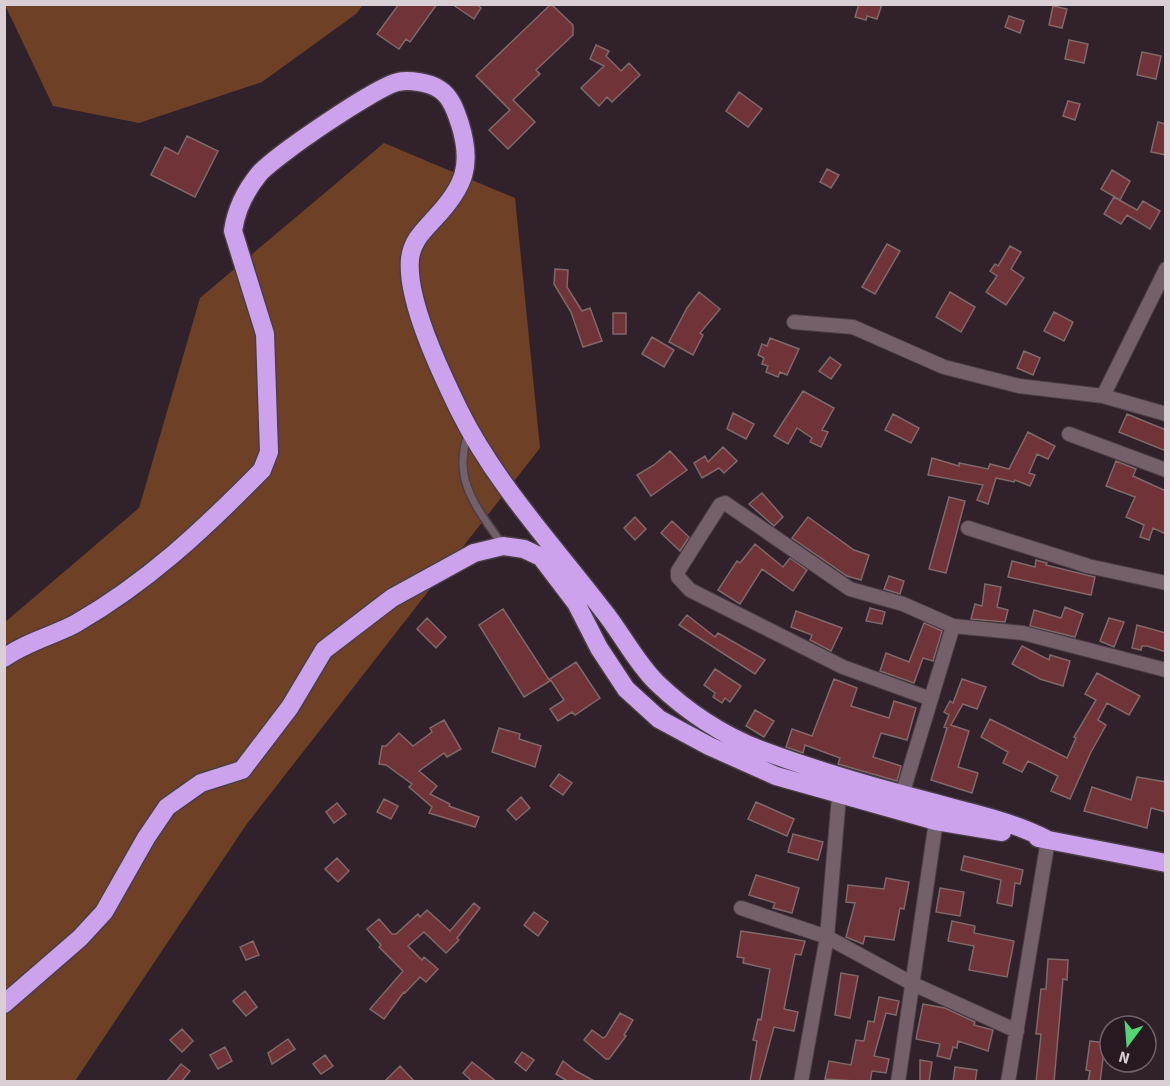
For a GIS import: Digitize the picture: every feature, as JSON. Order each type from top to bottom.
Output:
[{"type":"highway","points":[[4,658],[16,649],[73,624],[137,585],[189,543],[262,470],[269,452],[265,334],[233,231],[234,219],[243,199],[260,172],[331,120],[398,82],[418,83],[440,89],[453,103],[466,146],[468,164],[459,186],[438,215],[418,235],[410,256],[410,275],[418,311],[459,411],[490,463],[653,679],[689,711],[720,731],[760,749],[902,795],[1010,823],[1047,840]]},
{"type":"highway","points":[[4,1005],[80,938],[104,912],[146,838],[167,807],[201,783],[242,770],[290,707],[324,650],[392,598],[474,553],[504,546],[524,549],[541,557],[576,603],[599,648],[626,689],[659,719],[709,746],[776,776],[839,796],[936,821],[1166,863]]},
{"type":"street","points":[[1104,396],[1166,269]]},
{"type":"street","points":[[794,321],[853,327],[944,367],[1019,386],[1104,396],[1166,414]]},
{"type":"street","points":[[1069,434],[1166,470]]},
{"type":"street","points":[[931,699],[843,667],[690,590],[678,577],[678,571],[720,505],[725,502],[850,589],[903,604],[953,626],[1023,633],[1166,670]]},
{"type":"street","points":[[968,528],[1088,566],[1166,583]]},
{"type":"street","points":[[902,795],[953,626]]},
{"type":"street","points":[[801,1082],[827,937],[839,796]]},
{"type":"street","points":[[898,1082],[936,821]]},
{"type":"street","points":[[1008,1082],[1047,840]]},
{"type":"street","points":[[741,909],[827,937],[913,984],[1017,1030]]},
{"type":"lane","points":[[470,429],[461,458],[464,481],[478,510],[504,546]]},
{"type":"shaded area","points":[[5,5],[363,5],[356,14],[262,82],[139,123],[53,106]]},
{"type":"shaded area","points":[[384,143],[515,198],[540,448],[246,825],[75,1081],[5,1081],[4,623],[139,508],[200,298]]},
{"type":"building","points":[[399,4],[437,4],[410,42],[406,39],[399,49],[377,34]]},
{"type":"building","points":[[452,4],[476,4],[481,8],[474,19]]},
{"type":"building","points":[[551,4],[573,25],[573,35],[536,70],[540,74],[513,100],[535,122],[508,149],[489,130],[510,110],[476,76]]},
{"type":"building","points":[[859,4],[882,4],[877,19],[867,16],[866,20],[855,17]]},
{"type":"building","points":[[1053,6],[1067,9],[1062,28],[1049,25]]},
{"type":"building","points":[[1009,16],[1024,21],[1020,33],[1005,27]]},
{"type":"building","points":[[1069,40],[1088,44],[1084,63],[1065,59]]},
{"type":"building","points":[[596,45],[609,51],[606,56],[621,71],[629,63],[640,75],[612,102],[607,97],[599,106],[581,88],[604,66],[590,59]]},
{"type":"building","points":[[1142,52],[1161,56],[1156,79],[1137,75]]},
{"type":"building","points":[[739,92],[762,109],[748,127],[726,111]]},
{"type":"building","points":[[1068,101],[1080,104],[1075,120],[1063,116]]},
{"type":"building","points":[[1158,122],[1166,124],[1166,155],[1151,152]]},
{"type":"building","points":[[187,136],[218,151],[195,197],[151,175],[165,147],[178,154]]},
{"type":"building","points":[[827,169],[839,175],[831,188],[820,182]]},
{"type":"building","points":[[1112,170],[1130,181],[1120,200],[1101,189]]},
{"type":"building","points":[[1114,197],[1137,210],[1143,201],[1160,211],[1150,229],[1127,215],[1121,224],[1104,214]]},
{"type":"building","points":[[887,244],[900,251],[875,294],[862,287]]},
{"type":"building","points":[[1010,246],[1021,252],[1011,269],[1024,278],[1006,305],[986,292],[997,276],[990,271],[995,264],[998,266]]},
{"type":"building","points":[[555,269],[568,270],[567,287],[582,311],[590,308],[602,341],[583,347],[571,312],[554,284]]},
{"type":"building","points":[[699,292],[720,309],[700,333],[703,335],[693,355],[669,342],[687,308]]},
{"type":"building","points":[[950,292],[975,307],[961,332],[936,317]]},
{"type":"building","points":[[1054,312],[1073,322],[1064,341],[1044,331]]},
{"type":"building","points":[[613,313],[626,313],[626,334],[613,334]]},
{"type":"building","points":[[652,337],[674,350],[664,367],[642,354]]},
{"type":"building","points":[[770,338],[799,349],[787,375],[780,372],[778,377],[766,372],[768,366],[762,364],[764,358],[758,355],[762,344],[767,346]]},
{"type":"building","points":[[1024,351],[1040,358],[1033,375],[1017,368]]},
{"type":"building","points":[[830,357],[841,365],[831,379],[819,371]]},
{"type":"building","points":[[803,391],[834,408],[822,430],[828,432],[821,447],[810,442],[812,438],[797,428],[788,444],[774,436]]},
{"type":"building","points":[[733,413],[754,424],[746,439],[727,429]]},
{"type":"building","points":[[893,414],[919,428],[911,443],[885,430]]},
{"type":"building","points":[[1127,414],[1166,430],[1166,451],[1119,432]]},
{"type":"building","points":[[1028,432],[1055,446],[1048,459],[1037,454],[1029,473],[1035,475],[1030,486],[1015,480],[1014,482],[996,478],[988,504],[977,500],[983,485],[928,475],[932,458],[959,466],[959,463],[988,469],[990,464],[1009,469]]},
{"type":"building","points":[[723,447],[737,461],[724,473],[719,468],[702,478],[694,463],[705,456],[708,462]]},
{"type":"building","points":[[670,451],[687,470],[651,496],[637,475],[654,465]]},
{"type":"building","points":[[1116,461],[1136,469],[1133,476],[1166,491],[1166,534],[1153,528],[1149,540],[1140,537],[1144,525],[1126,517],[1135,497],[1106,486]]},
{"type":"building","points":[[762,493],[783,517],[774,526],[749,504]]},
{"type":"building","points":[[949,497],[965,501],[946,573],[929,569]]},
{"type":"building","points":[[635,517],[646,529],[635,540],[624,528]]},
{"type":"building","points":[[808,517],[854,550],[869,555],[861,580],[847,576],[792,538]]},
{"type":"building","points":[[672,521],[689,537],[680,551],[661,533]]},
{"type":"building","points":[[755,544],[783,567],[790,558],[807,570],[793,591],[762,569],[740,604],[718,590],[737,561],[740,563]]},
{"type":"building","points":[[1036,560],[1047,563],[1046,565],[1095,577],[1091,595],[1008,577],[1012,561],[1035,567]]},
{"type":"building","points":[[889,576],[904,581],[900,594],[884,589]]},
{"type":"building","points":[[985,584],[1001,587],[997,607],[1008,610],[1005,622],[971,619],[975,604],[982,606]]},
{"type":"building","points":[[1065,607],[1083,614],[1075,637],[1030,626],[1034,610],[1061,618]]},
{"type":"building","points":[[870,608],[885,612],[882,624],[866,621]]},
{"type":"building","points":[[503,609],[550,681],[524,697],[479,625]]},
{"type":"building","points":[[796,611],[842,628],[831,651],[810,640],[812,635],[791,627]]},
{"type":"building","points":[[687,615],[715,637],[718,633],[765,660],[755,674],[679,625]]},
{"type":"building","points":[[427,618],[446,637],[436,648],[417,629]]},
{"type":"building","points":[[1109,618],[1124,622],[1114,647],[1100,641]]},
{"type":"building","points":[[924,623],[942,631],[933,661],[923,658],[914,683],[880,671],[886,653],[909,662]]},
{"type":"building","points":[[1137,625],[1166,633],[1166,652],[1147,646],[1142,646],[1141,650],[1132,648]]},
{"type":"building","points":[[1022,646],[1049,660],[1050,655],[1070,661],[1063,686],[1040,679],[1012,664]]},
{"type":"building","points":[[576,662],[600,698],[575,715],[572,712],[558,721],[550,709],[564,700],[550,679]]},
{"type":"building","points":[[715,669],[741,686],[730,702],[725,698],[722,703],[713,697],[715,693],[704,685]]},
{"type":"building","points":[[1097,673],[1140,696],[1129,715],[1107,703],[1098,720],[1106,725],[1070,799],[1051,791],[1058,776],[1028,761],[1022,772],[1003,763],[1008,752],[981,737],[990,719],[1067,758],[1076,738],[1074,737],[1096,700],[1085,694]]},
{"type":"building","points":[[834,679],[857,688],[851,706],[889,718],[894,701],[916,708],[907,740],[881,733],[873,757],[901,766],[897,781],[838,764],[840,758],[805,745],[803,753],[786,747],[792,729],[812,736]]},
{"type":"building","points":[[962,679],[986,687],[977,709],[963,704],[951,725],[969,731],[958,767],[978,773],[972,793],[931,780],[947,728],[944,727],[949,715],[944,712],[950,701],[953,703]]},
{"type":"building","points":[[755,710],[774,721],[764,737],[746,726]]},
{"type":"building","points":[[444,720],[461,749],[447,757],[444,753],[419,771],[437,786],[430,794],[450,804],[449,806],[479,817],[475,827],[429,813],[432,807],[409,787],[412,784],[386,765],[379,764],[382,746],[386,746],[399,733],[413,746],[432,732],[430,728]]},
{"type":"building","points":[[499,728],[520,734],[519,739],[541,746],[535,767],[492,752]]},
{"type":"building","points":[[559,774],[572,783],[563,795],[550,786]]},
{"type":"building","points":[[1137,777],[1166,782],[1166,812],[1151,808],[1147,828],[1084,811],[1092,787],[1131,800]]},
{"type":"building","points":[[521,797],[530,808],[516,820],[507,810]]},
{"type":"building","points":[[384,799],[398,806],[391,819],[377,812]]},
{"type":"building","points":[[756,802],[794,819],[787,836],[748,819]]},
{"type":"building","points":[[337,803],[346,814],[334,823],[326,812]]},
{"type":"building","points":[[793,834],[823,842],[818,860],[788,852]]},
{"type":"building","points":[[964,856],[1023,870],[1020,884],[1015,883],[1012,906],[997,903],[1001,880],[961,870]]},
{"type":"building","points":[[337,858],[349,871],[338,882],[325,869]]},
{"type":"building","points":[[756,875],[799,888],[792,913],[773,908],[775,903],[749,895]]},
{"type":"building","points":[[886,878],[909,882],[904,909],[900,908],[894,940],[865,936],[863,944],[846,937],[855,903],[846,902],[848,885],[884,889]]},
{"type":"building","points":[[940,888],[964,892],[960,916],[936,912]]},
{"type":"building","points":[[474,903],[480,908],[457,938],[459,940],[446,953],[424,932],[408,946],[422,960],[424,957],[438,969],[426,982],[420,977],[404,992],[384,1019],[370,1009],[403,971],[379,947],[381,945],[367,929],[379,919],[392,934],[396,934],[418,914],[420,917],[427,910],[450,931]]},
{"type":"building","points":[[534,912],[548,922],[538,936],[524,925]]},
{"type":"building","points":[[952,921],[975,926],[974,933],[1014,941],[1007,977],[969,970],[974,946],[948,941]]},
{"type":"building","points":[[741,931],[805,941],[801,955],[795,954],[784,1009],[798,1012],[794,1031],[774,1027],[759,1082],[750,1082],[757,1041],[753,1040],[758,1019],[761,1020],[770,969],[743,963],[744,958],[737,957]]},
{"type":"building","points":[[253,941],[259,955],[246,960],[240,947]]},
{"type":"building","points":[[1048,959],[1068,960],[1067,980],[1063,979],[1054,1082],[1036,1082],[1041,1034],[1036,1034],[1041,989],[1046,989]]},
{"type":"building","points":[[841,973],[858,976],[850,1018],[835,1015]]},
{"type":"building","points":[[245,991],[257,1007],[246,1016],[233,1001]]},
{"type":"building","points":[[879,997],[899,1001],[896,1015],[886,1013],[874,1056],[889,1059],[886,1073],[872,1071],[870,1082],[825,1079],[829,1061],[851,1065],[856,1040],[864,1041],[868,1021],[874,1022]]},
{"type":"building","points":[[923,1004],[945,1008],[975,1022],[974,1025],[993,1030],[988,1051],[958,1041],[957,1048],[953,1047],[950,1059],[937,1056],[940,1044],[916,1039]]},
{"type":"building","points":[[620,1013],[633,1020],[624,1035],[626,1036],[609,1059],[606,1059],[584,1040],[592,1030],[603,1038],[606,1036]]},
{"type":"building","points":[[182,1029],[193,1041],[182,1052],[170,1040]]},
{"type":"building","points":[[288,1039],[295,1049],[272,1064],[268,1053]]},
{"type":"building","points":[[1090,1041],[1098,1042],[1100,1082],[1088,1082],[1090,1071],[1086,1070]]},
{"type":"building","points":[[225,1047],[232,1061],[218,1069],[210,1055]]},
{"type":"building","points":[[522,1052],[534,1060],[526,1071],[515,1062]]},
{"type":"building","points":[[325,1055],[333,1066],[321,1074],[313,1064]]},
{"type":"building","points":[[920,1060],[932,1062],[929,1082],[920,1082]]},
{"type":"building","points":[[563,1061],[596,1082],[569,1082],[556,1074]]},
{"type":"building","points":[[472,1062],[497,1082],[473,1082],[463,1073]]},
{"type":"building","points":[[181,1064],[190,1071],[181,1082],[166,1082]]},
{"type":"building","points":[[400,1066],[415,1082],[384,1082]]},
{"type":"building","points":[[955,1067],[977,1070],[975,1082],[953,1082]]}]
